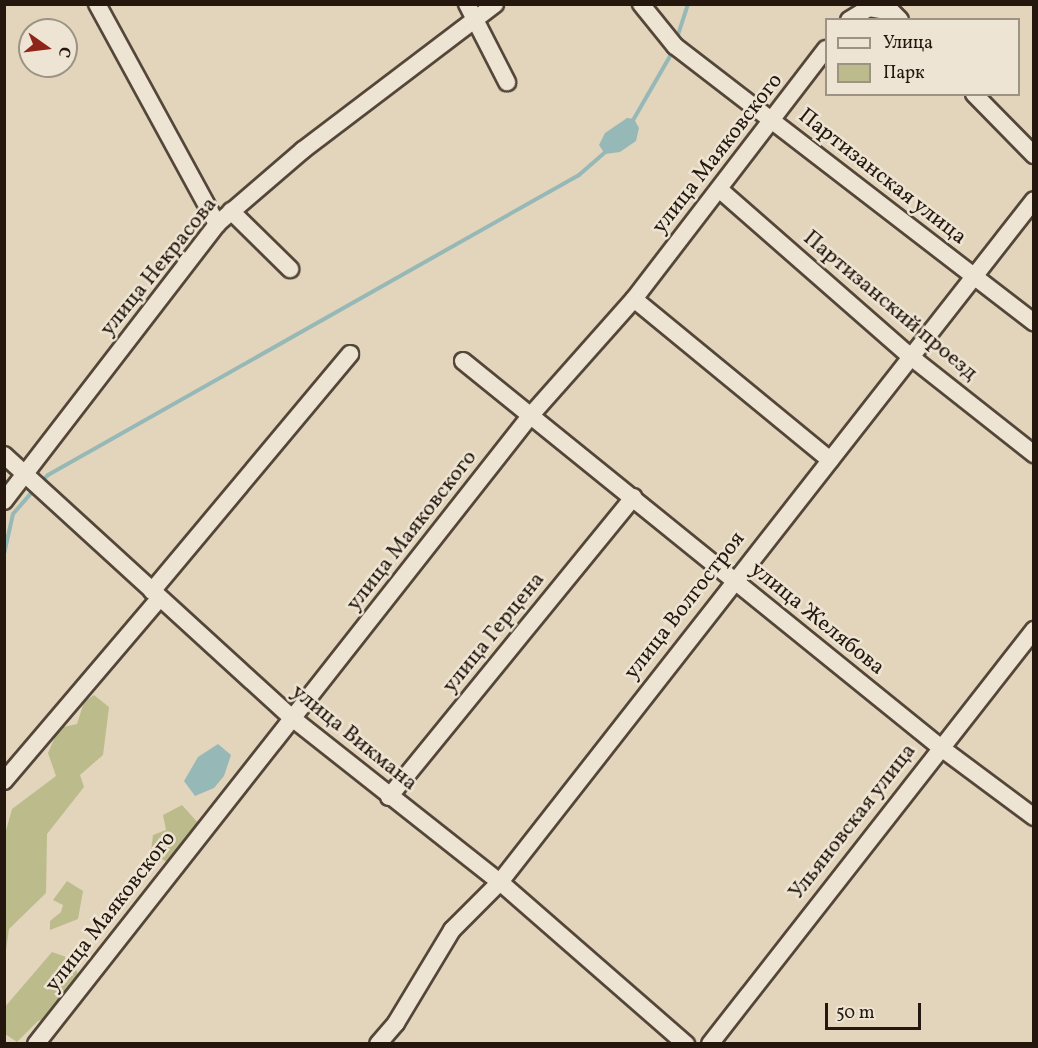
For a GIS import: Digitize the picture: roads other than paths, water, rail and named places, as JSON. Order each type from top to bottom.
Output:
[{"type":"street","points":[[97,4],[217,224]]},
{"type":"street","points":[[467,4],[507,82]]},
{"type":"street","name":"улица Некрасова","points":[[4,501],[26,477],[217,224],[303,150],[495,4]]},
{"type":"street","name":"Партизанская улица","points":[[641,4],[675,46],[1034,322]]},
{"type":"street","points":[[851,18],[869,8],[892,12],[898,18]]},
{"type":"street","name":"улица Маяковского","points":[[36,1044],[531,416],[634,299],[825,50]]},
{"type":"street","points":[[976,96],[1034,155]]},
{"type":"street","name":"Партизанский проезд","points":[[719,189],[911,357],[1034,454]]},
{"type":"street","name":"улица Волгостроя","points":[[378,1044],[396,1023],[452,930],[500,882],[733,580],[1034,200]]},
{"type":"street","points":[[231,211],[290,269]]},
{"type":"street","points":[[634,299],[830,460]]},
{"type":"street","points":[[4,781],[350,354]]},
{"type":"street","name":"улица Желябова","points":[[463,361],[634,497],[940,747],[1034,817]]},
{"type":"street","name":"улица Викмана","points":[[4,455],[292,718],[389,797],[500,882],[686,1044]]},
{"type":"street","name":"улица Герцена","points":[[389,797],[634,497]]},
{"type":"street","name":"Ульяновская улица","points":[[710,1044],[940,747],[1034,630]]},
{"type":"water","points":[[627,118],[634,119],[639,128],[636,141],[620,152],[605,154],[599,145],[605,133]]},
{"type":"water","points":[[218,744],[231,755],[224,776],[214,788],[195,796],[184,781],[198,757]]},
{"type":"waterway","points":[[676,41],[688,4]]},
{"type":"waterway","points":[[632,122],[673,51]]},
{"type":"waterway","points":[[40,483],[48,475],[579,175],[608,150]]},
{"type":"waterway","points":[[4,554],[13,514],[36,488]]}]
